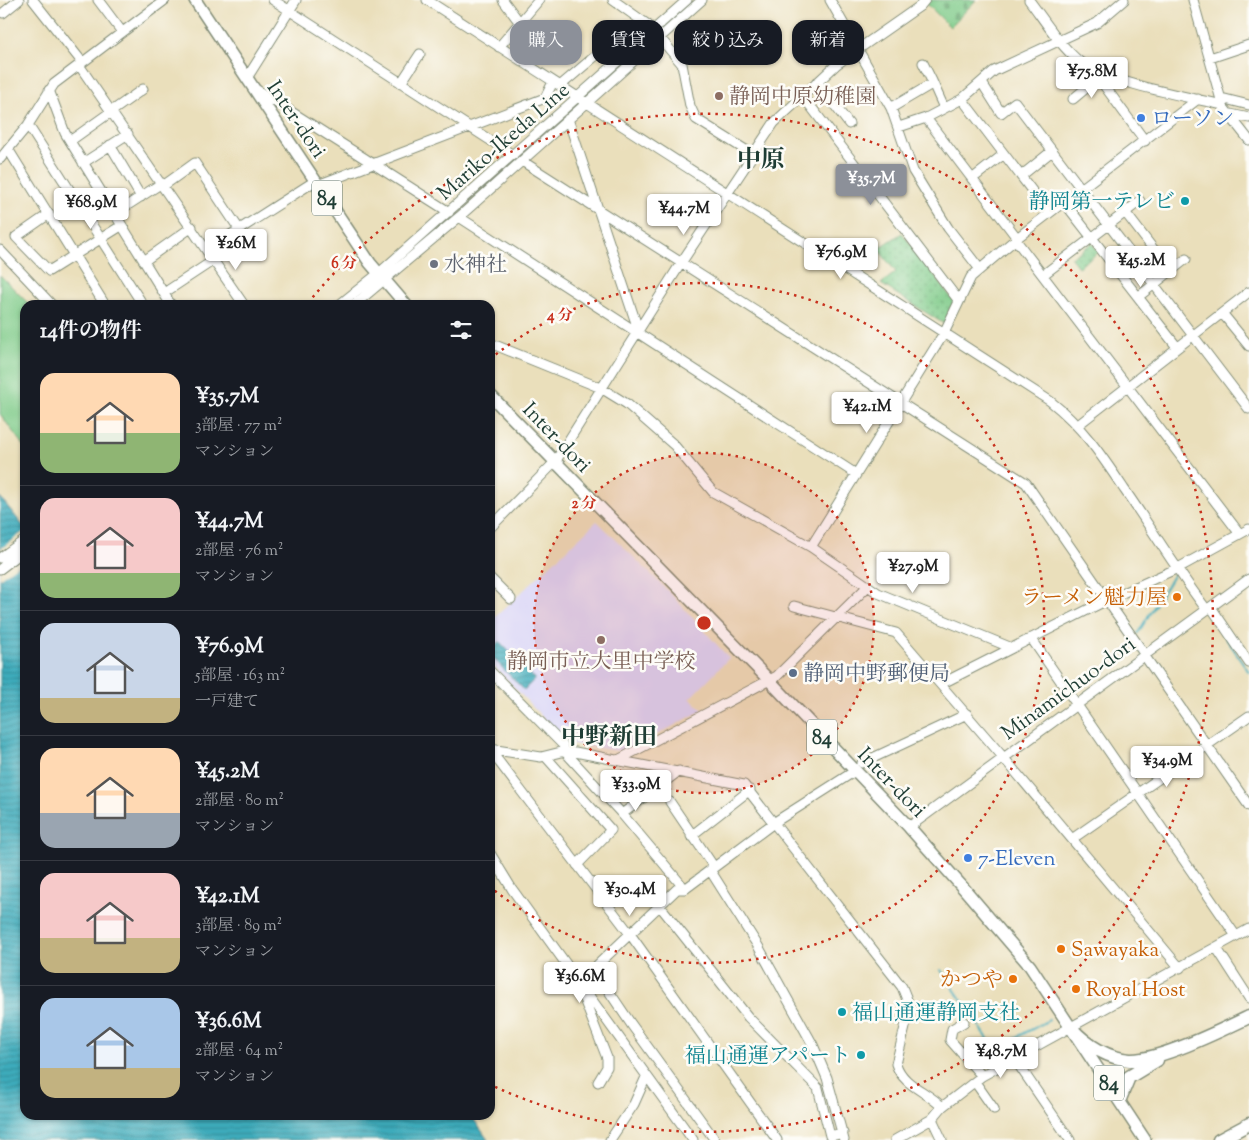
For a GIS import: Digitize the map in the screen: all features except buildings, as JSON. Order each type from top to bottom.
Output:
[{"type":"highway","points":[[1071,1028],[1092,1046],[1120,1058],[1139,1059],[1211,1035],[1249,1017]]},
{"type":"highway","points":[[1211,1035],[1249,1024]]},
{"type":"highway","points":[[1120,1100],[1124,1083],[1129,1077],[1182,1046]]},
{"type":"highway","points":[[1222,1139],[1249,1124]]},
{"type":"main road","name":"Inter-dori","points":[[195,0],[317,183],[382,277],[402,300]]},
{"type":"main road","name":"Inter-dori","points":[[495,400],[768,680],[858,767],[1030,966],[1145,1140]]},
{"type":"street","points":[[3,13],[19,0]]},
{"type":"street","points":[[34,0],[81,63],[241,300]]},
{"type":"street","points":[[98,0],[122,32]]},
{"type":"street","points":[[0,158],[28,125],[49,90],[81,63],[164,0]]},
{"type":"street","points":[[273,0],[513,155]]},
{"type":"street","points":[[296,0],[250,83],[448,212]]},
{"type":"street","points":[[427,0],[1050,401],[1078,424],[1178,568],[1249,663]]},
{"type":"street","points":[[503,0],[518,20]]},
{"type":"street","points":[[522,20],[539,0]]},
{"type":"street","points":[[613,0],[641,20]]},
{"type":"street","name":"Mariko-Ikeda Line","points":[[664,21],[687,0]]},
{"type":"street","name":"Mariko-Ikeda Line","points":[[664,34],[702,0]]},
{"type":"street","points":[[830,0],[842,20]]},
{"type":"street","points":[[864,44],[920,6],[925,0]]},
{"type":"street","points":[[1029,0],[1061,42],[1076,58],[1092,69],[1107,76],[1223,105],[1249,118]]},
{"type":"street","points":[[898,127],[926,118],[962,99],[994,71],[1061,42],[1097,23],[1124,0]]},
{"type":"street","points":[[1193,0],[1223,105],[1249,140]]},
{"type":"street","points":[[499,47],[510,34]]},
{"type":"street","points":[[664,43],[682,64],[688,97],[696,119],[752,154]]},
{"type":"street","points":[[1210,58],[1249,45]]},
{"type":"street","points":[[401,83],[420,54]]},
{"type":"street","points":[[207,250],[317,183],[374,164],[545,98],[557,84],[592,58]]},
{"type":"street","points":[[864,59],[890,108],[913,170],[948,228],[979,268]]},
{"type":"street","points":[[923,64],[944,108]]},
{"type":"street","name":"Mariko-Ikeda Line","points":[[359,300],[448,212],[615,65]]},
{"type":"street","name":"Mariko-Ikeda Line","points":[[347,300],[382,277],[459,217],[630,65]]},
{"type":"street","points":[[495,523],[555,462],[681,263],[774,123],[838,65]]},
{"type":"street","points":[[1092,69],[1098,80],[1145,141]]},
{"type":"street","points":[[1073,99],[1098,80]]},
{"type":"street","points":[[890,108],[930,86],[932,81]]},
{"type":"street","points":[[817,82],[849,124]]},
{"type":"street","points":[[982,83],[1001,113],[1015,102],[1249,409]]},
{"type":"street","points":[[70,141],[143,89]]},
{"type":"street","points":[[49,90],[70,141],[168,300]]},
{"type":"street","points":[[802,96],[959,302]]},
{"type":"street","points":[[962,99],[1049,214]]},
{"type":"street","points":[[811,547],[944,333],[971,277],[979,268],[1198,99]]},
{"type":"street","points":[[1223,105],[1249,105]]},
{"type":"street","points":[[926,118],[1240,534]]},
{"type":"street","points":[[568,119],[639,332]]},
{"type":"street","points":[[28,125],[140,300]]},
{"type":"street","points":[[83,162],[128,134]]},
{"type":"street","points":[[110,145],[141,196]]},
{"type":"street","points":[[8,149],[102,300]]},
{"type":"street","points":[[1021,176],[1052,151]]},
{"type":"street","points":[[972,179],[1004,154]]},
{"type":"street","points":[[522,161],[1026,483],[1249,806]]},
{"type":"street","points":[[114,214],[195,163],[239,229]]},
{"type":"street","points":[[1043,275],[1140,201]]},
{"type":"street","points":[[1064,202],[1177,347]]},
{"type":"street","points":[[1125,212],[1170,271]]},
{"type":"street","points":[[48,214],[16,237],[49,271],[121,226]]},
{"type":"street","points":[[459,217],[856,474]]},
{"type":"street","points":[[144,260],[192,227]]},
{"type":"street","points":[[0,250],[47,300]]},
{"type":"street","points":[[1138,297],[1186,259]]},
{"type":"street","points":[[164,293],[214,260]]},
{"type":"street","points":[[1078,424],[1249,292]]},
{"type":"street","points":[[1222,312],[1249,346]]},
{"type":"street","points":[[495,345],[601,388],[627,404],[674,445],[713,492],[811,547],[878,593],[1012,648]]},
{"type":"street","points":[[941,684],[1107,600],[1178,568],[1249,529]]},
{"type":"street","points":[[0,558],[20,544]]},
{"type":"street","points":[[0,569],[20,554]]},
{"type":"street","name":"Minamichuo-dori","points":[[909,827],[1249,579]]},
{"type":"street","points":[[495,583],[511,599]]},
{"type":"street","points":[[618,760],[777,676],[868,586]]},
{"type":"street","points":[[794,606],[896,633],[1004,757],[1180,968]]},
{"type":"street","points":[[1031,638],[1236,936]]},
{"type":"street","points":[[495,676],[562,745],[566,752],[622,814],[685,889]]},
{"type":"street","points":[[715,1140],[591,972],[677,889],[685,889],[775,822],[858,767],[967,714]]},
{"type":"street","points":[[1072,839],[1249,716]]},
{"type":"street","points":[[495,751],[546,757],[566,752],[618,760],[735,782],[750,790],[902,987],[910,1006],[896,1064],[909,1084],[931,1096],[942,1107]]},
{"type":"street","points":[[495,757],[630,934],[777,1140]]},
{"type":"street","points":[[546,757],[611,830],[577,865]]},
{"type":"street","points":[[622,814],[679,771]]},
{"type":"street","points":[[691,836],[750,790]]},
{"type":"street","points":[[660,906],[748,1017],[818,1088],[830,1136],[843,1137],[827,1078],[813,1045],[758,946],[670,802]]},
{"type":"street","points":[[495,860],[512,888],[693,1140]]},
{"type":"street","points":[[895,1140],[932,1119],[942,1107],[978,1079],[1249,929]]},
{"type":"street","points":[[1216,948],[1249,998]]},
{"type":"street","points":[[580,984],[607,1058],[607,1067],[598,1082]]},
{"type":"street","points":[[964,1022],[952,1029],[950,1040],[978,1079],[994,1109]]},
{"type":"street","points":[[1014,1058],[1070,1140]]},
{"type":"street","points":[[610,1140],[646,1077]]},
{"type":"street","points":[[638,1094],[654,1087]]},
{"type":"street","points":[[932,1119],[942,1140]]},
{"type":"shaded area","name":"静岡市立大里中学校","points":[[597,521],[670,593],[729,658],[690,698],[703,710],[625,752],[567,743],[495,667],[495,617]]},
{"type":"green space","points":[[929,0],[976,0],[950,27],[926,3]]},
{"type":"green space","points":[[902,233],[954,301],[944,324],[881,284],[896,272],[878,249]]},
{"type":"green space","points":[[1092,243],[1099,252],[1078,267],[1071,258]]},
{"type":"green space","points":[[0,275],[25,300],[20,300],[20,441],[0,414]]},
{"type":"water","points":[[0,497],[20,522],[20,1120],[474,1120],[488,1140],[0,1140]]},
{"type":"water","points":[[499,641],[535,679],[524,690],[495,660],[495,645]]},
{"type":"pier","points":[[20,535],[20,564],[0,578],[0,549]]},
{"type":"waterway","points":[[1138,633],[1174,574]]},
{"type":"waterway","points":[[1214,620],[1249,672]]},
{"type":"waterway","points":[[941,970],[995,1049],[1049,1020]]},
{"type":"place","name":"静岡中原幼稚園","points":[[719,96]]},
{"type":"place","name":"ローソン","points":[[1141,118]]},
{"type":"place","name":"静岡第一テレビ","points":[[1185,201]]},
{"type":"place","name":"水神社","points":[[434,264]]},
{"type":"place","name":"ラーメン魁力屋","points":[[1177,597]]},
{"type":"place","name":"静岡市立大里中学校","points":[[601,640]]},
{"type":"place","name":"静岡中野郵便局","points":[[793,673]]},
{"type":"place","name":"7-Eleven","points":[[968,858]]},
{"type":"place","name":"Sawayaka","points":[[1061,949]]},
{"type":"place","name":"かつや","points":[[1013,979]]},
{"type":"place","name":"Royal Host","points":[[1076,989]]},
{"type":"place","name":"福山通運静岡支社","points":[[842,1012]]},
{"type":"place","name":"福山通運アパート","points":[[861,1055]]},
{"type":"district","name":"中原","points":[[761,159]]},
{"type":"district","name":"中野新田","points":[[609,736]]}]
